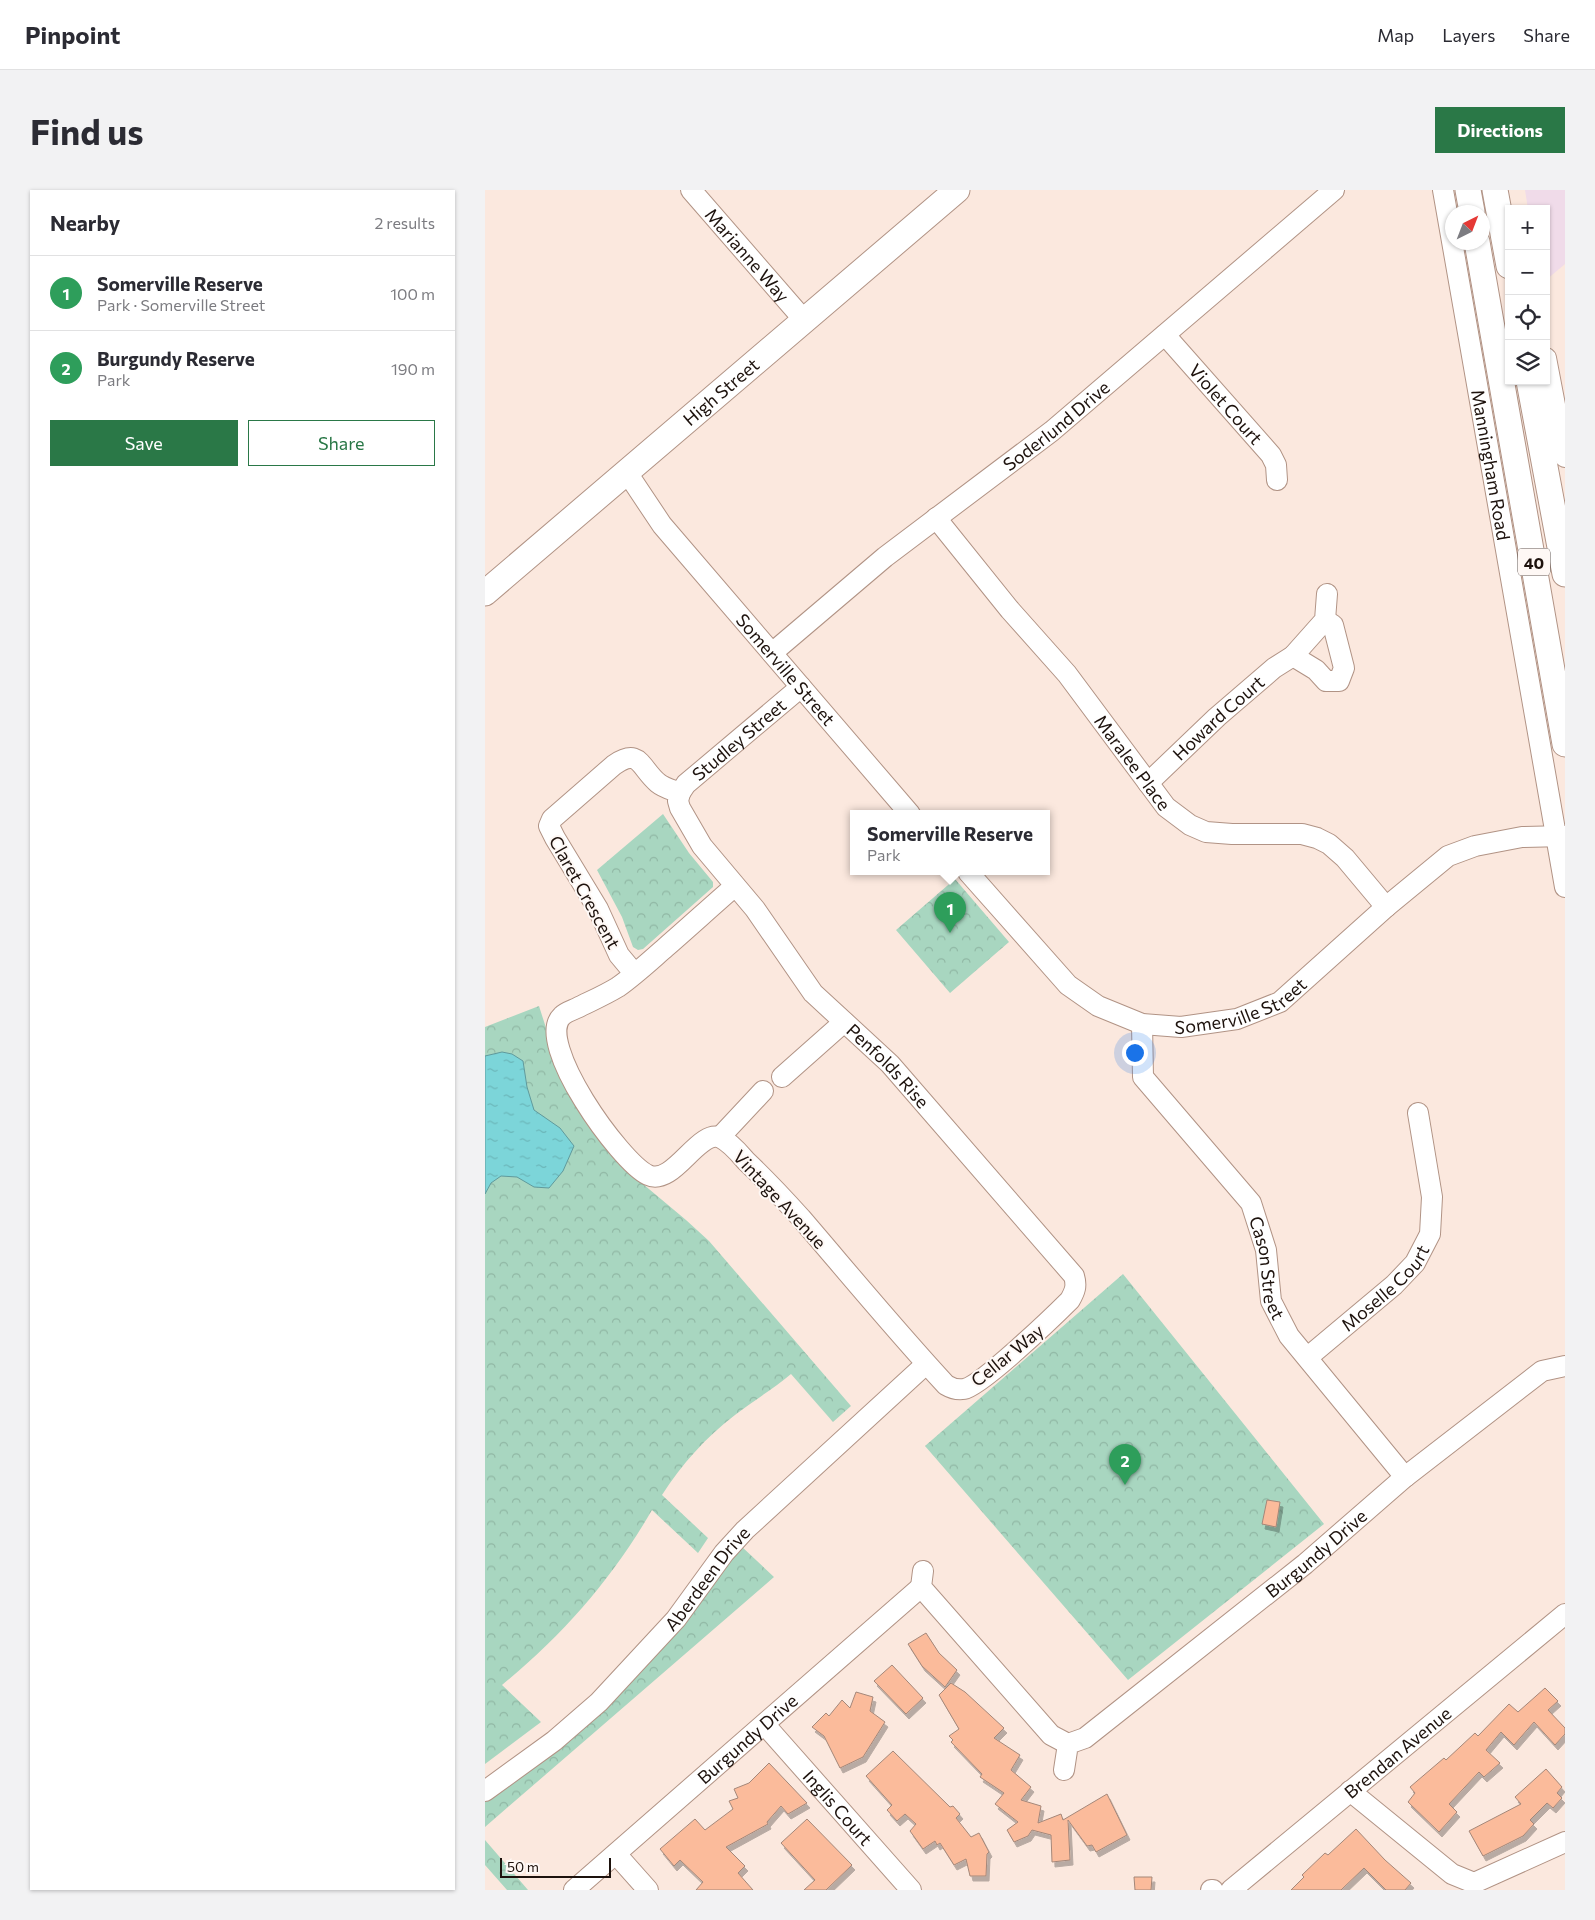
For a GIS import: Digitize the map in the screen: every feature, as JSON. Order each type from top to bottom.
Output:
[{"type":"main road","name":"High Street","points":[[485,593],[957,190]]},
{"type":"main road","points":[[1468,190],[1471,205]]},
{"type":"main road","points":[[1495,190],[1506,250]]},
{"type":"main road","name":"Manningham Road","points":[[1478,250],[1565,744]]},
{"type":"main road","name":"40","points":[[1531,385],[1560,458],[1565,574]]},
{"type":"street","name":"Marianne Way","points":[[691,190],[804,320]]},
{"type":"street","name":"Soderlund Drive","points":[[772,654],[885,557],[1051,430],[1334,190]]},
{"type":"street","name":"Manningham Road","points":[[1443,190],[1560,828],[1565,887]]},
{"type":"street","name":"Violet Court","points":[[1165,335],[1271,455],[1276,465],[1277,480]]},
{"type":"street","points":[[1518,470],[1560,458],[1550,385]]},
{"type":"street","name":"Somerville Street","points":[[620,476],[907,810]]},
{"type":"street","name":"Maralee Place","points":[[936,518],[1010,610],[1067,674],[1166,807],[1190,825],[1206,832],[1302,834],[1317,838],[1329,844],[1345,858],[1386,907]]},
{"type":"street","points":[[1293,656],[1316,670],[1326,681],[1333,682],[1339,680],[1344,668],[1333,625],[1325,620],[1327,594]]},
{"type":"street","name":"Howard Court","points":[[1148,783],[1217,717],[1274,668],[1293,656],[1325,620]]},
{"type":"street","name":"Studley Street","points":[[680,793],[686,784],[801,687]]},
{"type":"street","name":"Claret Crescent","points":[[634,973],[619,955],[598,909],[549,826],[553,819],[625,758],[632,758],[639,762],[659,784],[680,793]]},
{"type":"street","name":"Penfolds Rise","points":[[680,793],[678,801],[680,808],[703,846],[755,909],[813,993],[890,1064],[1069,1269],[1076,1283]]},
{"type":"street","name":"Somerville Street","points":[[971,875],[1068,985],[1099,1006],[1142,1024],[1181,1027],[1237,1019],[1280,1002],[1386,907],[1448,856],[1475,846],[1560,828]]},
{"type":"street","name":"Vintage Avenue","points":[[735,886],[617,987],[563,1015],[557,1024],[558,1040],[566,1065],[580,1094],[603,1131],[630,1161],[649,1176],[660,1177],[670,1171],[712,1137],[720,1137],[729,1144],[776,1190],[926,1364]]},
{"type":"street","points":[[782,1077],[845,1022]]},
{"type":"street","name":"Cason Street","points":[[1142,1024],[1143,1077],[1251,1203],[1266,1250],[1271,1301],[1289,1336],[1405,1478]]},
{"type":"street","points":[[720,1137],[763,1091]]},
{"type":"street","name":"Moselle Court","points":[[1308,1357],[1394,1285],[1415,1263],[1430,1234],[1432,1197],[1418,1113]]},
{"type":"street","name":"Cellar Way","points":[[926,1364],[946,1385],[963,1390],[973,1386],[1070,1300],[1076,1283]]},
{"type":"street","name":"Aberdeen Drive","points":[[485,1790],[553,1741],[599,1702],[677,1619],[723,1553],[745,1530],[926,1364]]},
{"type":"street","name":"Burgundy Drive","points":[[574,1890],[765,1725],[922,1579],[1051,1735],[1068,1744],[1085,1738],[1305,1564],[1405,1478],[1542,1371],[1565,1366]]},
{"type":"street","name":"Brendan Avenue","points":[[1231,1890],[1565,1614]]},
{"type":"street","name":"Inglis Court","points":[[765,1725],[911,1890]]},
{"type":"street","points":[[1064,1770],[1068,1744]]},
{"type":"street","points":[[1350,1791],[1452,1874],[1474,1883],[1565,1842]]},
{"type":"street","points":[[616,1854],[648,1890]]},
{"type":"shaded area","points":[[1525,190],[1565,190],[1565,264],[1550,277],[1550,205],[1527,205]]},
{"type":"green space","points":[[663,814],[689,853],[713,882],[713,887],[643,949],[638,950],[633,947],[622,917],[597,870]]},
{"type":"green space","points":[[955,879],[1009,942],[950,993],[896,930]]},
{"type":"green space","points":[[539,1006],[555,1056],[637,1179],[709,1241],[851,1406],[833,1422],[791,1374],[724,1423],[704,1442],[686,1462],[662,1495],[708,1538],[698,1553],[652,1510],[637,1535],[585,1605],[546,1646],[502,1685],[541,1722],[485,1764],[485,1027]]},
{"type":"green space","points":[[1123,1274],[1324,1524],[1128,1680],[925,1446]]},
{"type":"green space","points":[[741,1546],[774,1577],[485,1827],[485,1800],[508,1781]]},
{"type":"green space","points":[[485,1840],[528,1890],[507,1890],[485,1865]]},
{"type":"water","points":[[502,1052],[512,1054],[523,1061],[527,1087],[534,1110],[560,1128],[574,1146],[563,1171],[549,1188],[534,1187],[517,1177],[501,1176],[491,1183],[485,1194],[485,1056]]},
{"type":"building","points":[[1267,1500],[1280,1502],[1276,1527],[1262,1524]]},
{"type":"building","points":[[926,1633],[939,1653],[957,1670],[945,1687],[922,1666],[908,1644]]},
{"type":"building","points":[[892,1665],[923,1698],[906,1714],[874,1681]]},
{"type":"building","points":[[951,1683],[965,1692],[1004,1728],[994,1738],[1020,1755],[1011,1770],[1031,1787],[1021,1800],[1041,1806],[1038,1823],[1061,1814],[1063,1820],[1107,1794],[1127,1835],[1096,1852],[1092,1845],[1087,1846],[1068,1820],[1070,1860],[1052,1862],[1051,1835],[1032,1830],[1028,1836],[1014,1842],[1007,1830],[1018,1822],[995,1804],[1004,1793],[980,1777],[982,1774],[951,1742],[953,1740],[949,1736],[959,1729],[939,1695]]},
{"type":"building","points":[[1545,1688],[1558,1701],[1548,1710],[1565,1728],[1565,1734],[1555,1745],[1534,1722],[1514,1745],[1501,1732],[1486,1750],[1500,1763],[1484,1777],[1479,1772],[1449,1804],[1457,1812],[1439,1832],[1408,1802],[1415,1793],[1410,1787],[1444,1758],[1446,1760],[1475,1733],[1478,1736],[1509,1704],[1518,1712]]},
{"type":"building","points":[[856,1692],[873,1697],[870,1711],[885,1722],[863,1757],[840,1768],[824,1736],[812,1727],[826,1713],[829,1716],[842,1700],[850,1708]]},
{"type":"building","points":[[893,1751],[950,1807],[953,1806],[960,1814],[956,1818],[971,1837],[979,1833],[989,1852],[987,1854],[986,1876],[970,1876],[966,1859],[954,1865],[940,1843],[937,1845],[935,1841],[923,1849],[910,1831],[916,1824],[905,1814],[897,1821],[887,1810],[892,1805],[866,1776]]},
{"type":"building","points":[[769,1763],[807,1803],[788,1814],[781,1806],[767,1822],[768,1824],[726,1847],[745,1866],[738,1873],[753,1890],[696,1890],[703,1882],[680,1860],[674,1866],[660,1849],[695,1819],[705,1830],[733,1809],[729,1801],[738,1798],[734,1789],[749,1783]]},
{"type":"building","points":[[1546,1769],[1562,1787],[1557,1793],[1562,1798],[1553,1808],[1547,1803],[1530,1820],[1534,1824],[1523,1836],[1483,1856],[1469,1831],[1521,1804],[1515,1797]]},
{"type":"building","points":[[807,1819],[852,1865],[826,1890],[804,1890],[815,1880],[781,1843]]},
{"type":"building","points":[[1356,1829],[1385,1860],[1411,1883],[1405,1890],[1386,1890],[1364,1868],[1341,1890],[1291,1890],[1304,1877],[1302,1875],[1325,1853],[1328,1855]]},
{"type":"building","points":[[1134,1877],[1152,1877],[1151,1890],[1135,1890]]},
{"type":"place","name":"Somerville Reserve","points":[[950,933]]},
{"type":"place","name":"Burgundy Reserve","points":[[1125,1485]]}]
